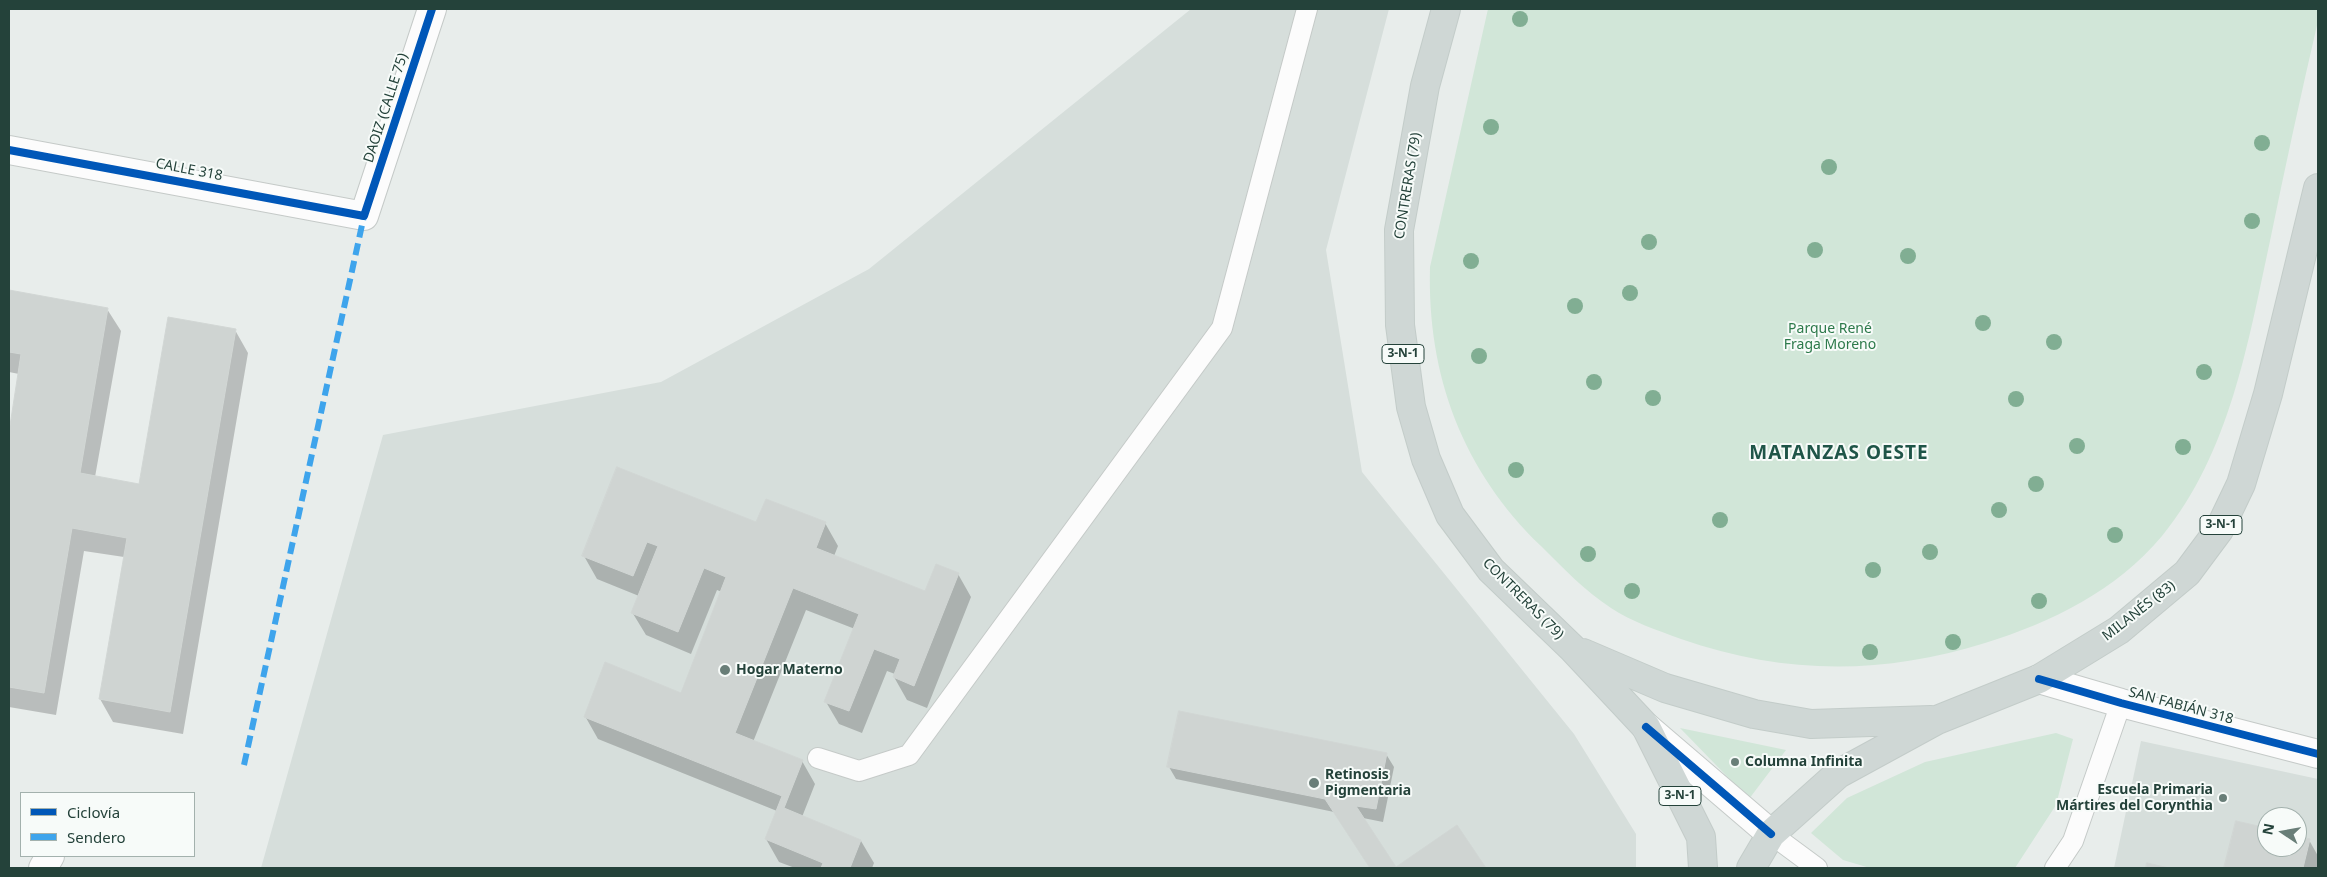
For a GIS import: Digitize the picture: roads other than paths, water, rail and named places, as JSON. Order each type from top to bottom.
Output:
[{"type":"main road","name":"CONTRERAS (79)","points":[[1446,9],[1425,86],[1399,230],[1400,325],[1410,407],[1426,459],[1450,515],[1491,570],[1573,649],[1646,727],[1701,837],[1703,868]]},
{"type":"main road","name":"MILANÉS (83)","points":[[1751,868],[1771,834],[1838,774],[1937,720],[2038,679],[2119,630],[2188,573],[2219,530],[2241,484],[2268,394],[2318,188]]},
{"type":"main road","points":[[1573,649],[1665,688],[1754,714],[1811,724],[1937,720]]},
{"type":"street","name":"DAOIZ (CALLE 75)","points":[[364,216],[432,9]]},
{"type":"street","name":"CALLE 318","points":[[9,150],[364,216]]},
{"type":"street","name":"SAN FABIÁN 318","points":[[2038,679],[2121,703],[2318,754]]},
{"type":"street","points":[[1646,727],[1771,834]]},
{"type":"street","points":[[43,868],[49,857]]},
{"type":"lane","points":[[818,758],[859,771],[909,755],[1222,328],[1307,9]]},
{"type":"lane","points":[[2055,868],[2073,840],[2121,703]]},
{"type":"lane","points":[[1771,834],[1817,868]]},
{"type":"place","name":"Hogar Materno","points":[[725,670]]},
{"type":"place","name":"Columna Infinita","points":[[1735,762]]},
{"type":"place","name":"Retinosis Pigmentaria","points":[[1314,783]]},
{"type":"place","name":"Escuela Primaria Mártires del Corynthia","points":[[2223,798]]},
{"type":"district","name":"MATANZAS OESTE","points":[[1839,454]]},
{"type":"park label","name":"Parque René Fraga Moreno","points":[[1830,338]]}]
